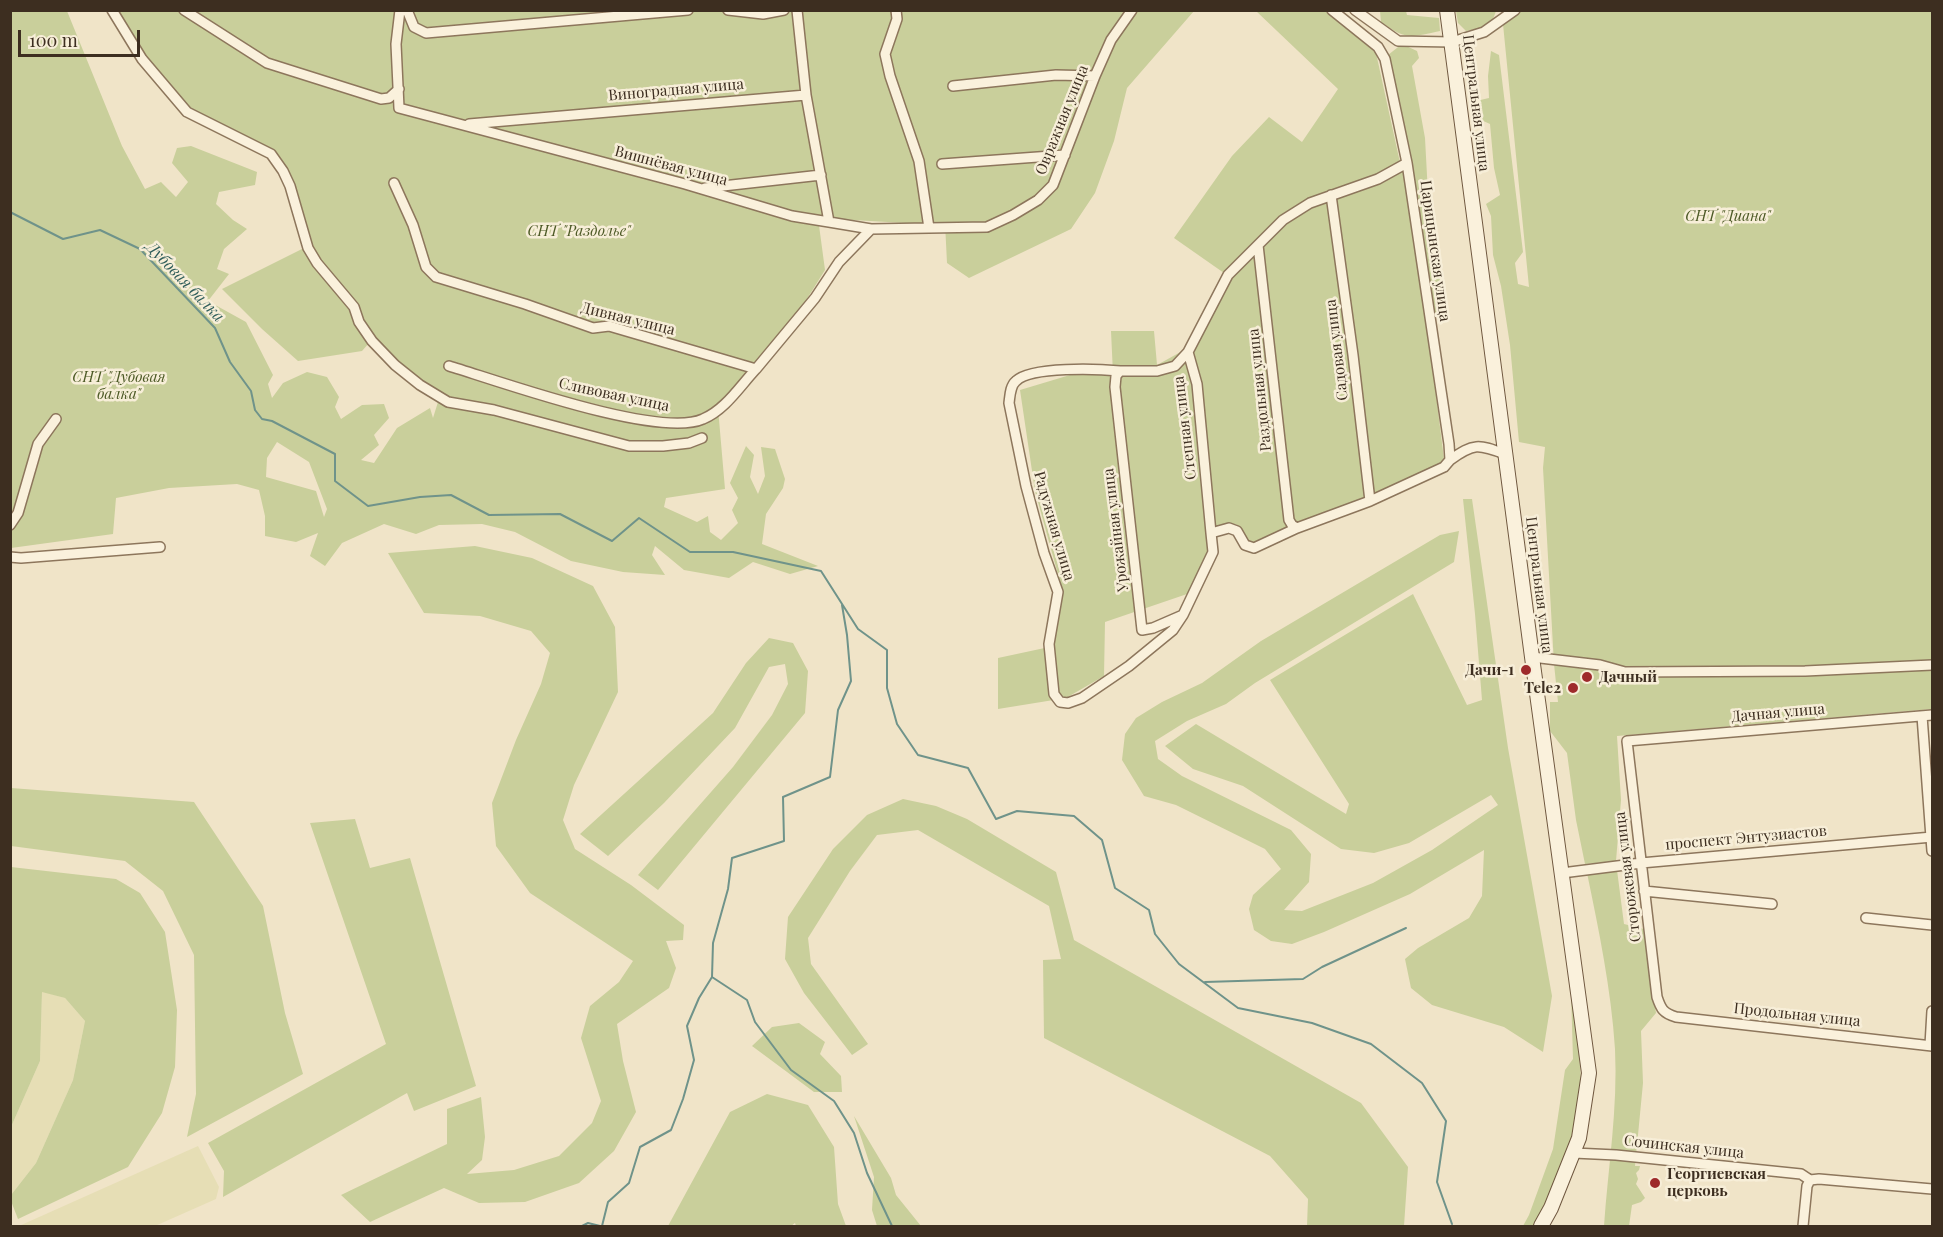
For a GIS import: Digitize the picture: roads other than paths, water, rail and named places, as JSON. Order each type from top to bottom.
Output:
[{"type":"street","points":[[112,10],[142,59],[187,112],[271,154],[290,186],[308,248],[317,263],[354,307],[359,322],[372,341],[395,365],[420,385],[447,402],[494,410],[629,446],[663,446],[689,443],[702,438]]},
{"type":"street","points":[[184,10],[267,63],[381,99],[389,98],[399,90]]},
{"type":"street","name":"Вишнёвая улица","points":[[400,10],[396,44],[399,108],[699,188],[792,216],[872,229]]},
{"type":"street","points":[[407,10],[414,27],[426,33],[688,10]]},
{"type":"street","points":[[728,10],[763,14],[784,10]]},
{"type":"street","points":[[798,10],[806,95],[829,222]]},
{"type":"street","points":[[896,10],[897,19],[885,54],[890,76],[919,161],[929,228]]},
{"type":"street","name":"Овражная улица","points":[[872,229],[987,226],[1013,215],[1038,200],[1053,185],[1111,40],[1132,10]]},
{"type":"street","name":"Царицынская улица","points":[[1332,10],[1377,47],[1385,59],[1407,163],[1450,460]]},
{"type":"street","points":[[1355,10],[1398,41],[1452,42],[1484,32],[1515,10]]},
{"type":"street","points":[[1370,21],[1372,10]]},
{"type":"street","name":"Центральная улица","points":[[1448,10],[1532,657],[1590,1073],[1580,1138],[1541,1227]]},
{"type":"street","points":[[953,86],[1056,75],[1095,76]]},
{"type":"street","name":"Виноградная улица","points":[[464,124],[806,95]]},
{"type":"street","points":[[942,164],[1065,155]]},
{"type":"street","points":[[1120,371],[1157,371],[1175,366],[1188,352],[1228,275],[1283,220],[1310,203],[1378,179],[1407,163]]},
{"type":"street","points":[[699,188],[821,174]]},
{"type":"street","name":"Дивная улица","points":[[394,183],[413,225],[426,267],[436,277],[525,304],[593,328],[609,326],[756,369]]},
{"type":"street","name":"Садовая улица","points":[[1331,195],[1370,501]]},
{"type":"street","points":[[756,369],[815,298],[839,262],[872,229]]},
{"type":"street","name":"Раздольная улица","points":[[1258,244],[1289,520],[1297,528]]},
{"type":"street","name":"Степная улица","points":[[1188,352],[1197,384],[1211,533]]},
{"type":"street","name":"Сливовая улица","points":[[449,366],[513,387],[609,413],[673,423],[702,420],[712,414],[756,369]]},
{"type":"street","name":"Радужная улица","points":[[1120,371],[1065,369],[1025,376],[1015,381],[1011,391],[1009,403],[1026,486],[1044,553],[1058,592],[1049,644],[1054,694],[1060,702],[1068,703],[1082,698],[1129,666],[1173,630],[1183,615]]},
{"type":"street","name":"Урожайная улица","points":[[1120,371],[1116,376],[1115,387],[1142,630],[1153,628],[1183,615]]},
{"type":"street","points":[[10,525],[18,513],[38,444],[56,419]]},
{"type":"street","points":[[1183,615],[1212,552],[1211,533],[1229,528],[1237,531],[1245,545],[1254,548],[1297,528],[1370,501],[1444,467],[1467,448],[1486,447],[1505,454]]},
{"type":"street","points":[[10,557],[160,547]]},
{"type":"street","points":[[1532,657],[1600,665],[1625,672],[1805,671],[1932,665]]},
{"type":"street","name":"Дачная улица","points":[[1627,741],[1932,715]]},
{"type":"street","points":[[1922,716],[1932,851]]},
{"type":"street","name":"Сторожевая улица","points":[[1627,741],[1660,1008]]},
{"type":"street","name":"проспект Энтузиастов","points":[[1562,873],[1641,863],[1932,837]]},
{"type":"street","points":[[1644,891],[1772,904]]},
{"type":"street","points":[[1866,918],[1932,925]]},
{"type":"street","name":"Продольная улица","points":[[1660,1008],[1665,1014],[1676,1017],[1931,1046]]},
{"type":"street","points":[[1931,1046],[1932,1011]]},
{"type":"street","name":"Сочинская улица","points":[[1574,1153],[1616,1155],[1801,1174],[1810,1180],[1932,1190]]},
{"type":"street","points":[[1803,1227],[1807,1186],[1810,1180]]},
{"type":"waterway","name":"Дубовая балка","points":[[10,212],[63,239],[100,230],[140,249],[215,328],[230,362],[251,391],[255,410],[262,419],[272,421],[335,454],[335,481],[368,506],[420,497],[451,495],[489,515],[560,514],[612,541],[639,518],[690,552],[733,552],[821,571],[858,629],[887,650],[887,688],[897,724],[918,755],[968,768],[996,819],[1017,811],[1074,816],[1102,840],[1115,888],[1149,910],[1155,934],[1179,964],[1238,1008],[1312,1023],[1371,1044],[1422,1083],[1446,1121],[1437,1182],[1452,1224]]},
{"type":"waterway","points":[[842,605],[851,681],[838,710],[830,777],[783,797],[784,841],[732,858],[728,889],[713,943],[712,977],[747,1000],[755,1022],[791,1070],[834,1101],[854,1133],[867,1173],[892,1226]]},
{"type":"waterway","points":[[1205,982],[1303,979],[1322,967],[1406,928]]},
{"type":"waterway","points":[[602,1226],[608,1202],[629,1183],[640,1147],[671,1130],[694,1060],[687,1026],[699,998],[712,977]]},
{"type":"waterway","points":[[582,1226],[588,1223],[600,1226]]},
{"type":"place","name":"Дачи-1","points":[[1526,670]]},
{"type":"place","name":"Дачный","points":[[1587,677]]},
{"type":"place","name":"Tele2","points":[[1573,688]]},
{"type":"place","name":"Георгиевская церковь","points":[[1655,1183]]},
{"type":"park label","name":"СНТ \"Диана\"","points":[[1728,216]]},
{"type":"park label","name":"СНТ \"Раздолье\"","points":[[579,231]]},
{"type":"park label","name":"СНТ \"Дубовая балка\"","points":[[119,386]]}]
